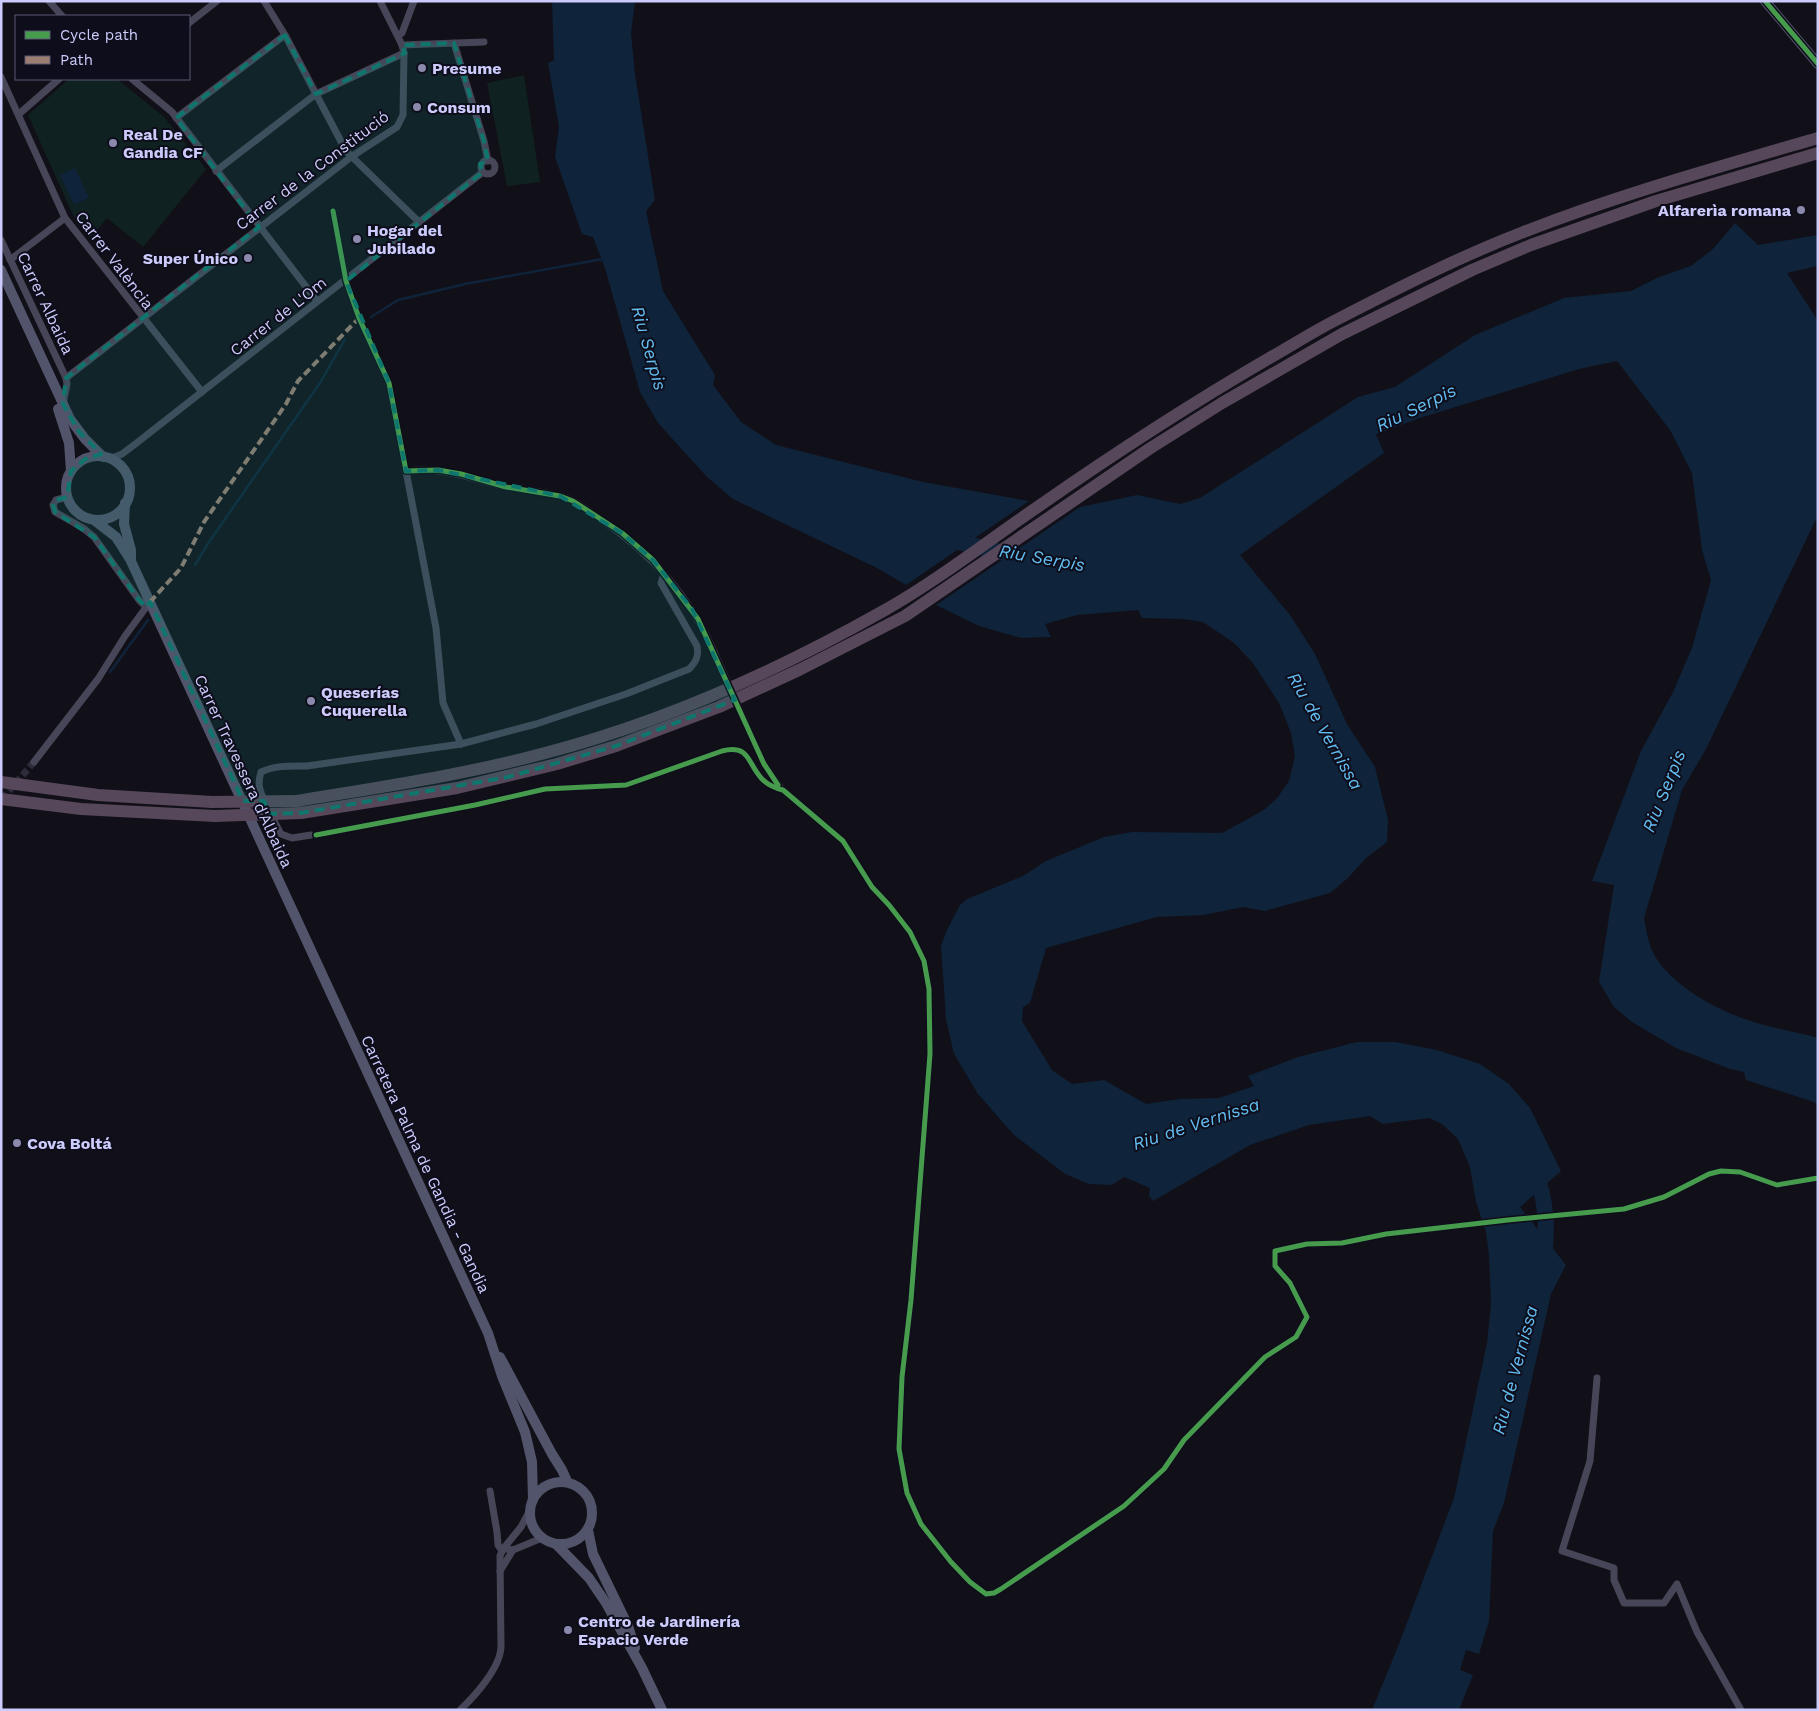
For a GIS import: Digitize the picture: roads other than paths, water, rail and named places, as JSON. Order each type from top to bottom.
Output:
[{"type":"highway","points":[[1,782],[98,795],[299,807],[544,754],[604,736],[716,694],[794,658],[888,608],[1213,390],[1335,320],[1517,234],[1589,207],[1651,187],[1818,138]]},
{"type":"highway","points":[[1,799],[81,809],[215,816],[465,786],[557,764],[616,746],[698,716],[799,670],[905,616],[1099,483],[1222,403],[1333,338],[1472,270],[1531,245],[1603,219],[1818,153]]},
{"type":"main road","points":[[1765,1],[1818,64]]},
{"type":"main road","points":[[1,270],[70,419],[79,432],[106,458],[124,470],[128,478],[129,495],[120,511],[112,516],[94,520],[85,517],[71,506],[66,488],[71,471],[69,443],[63,420],[1,285]]},
{"type":"main road","points":[[71,471],[85,459],[94,456],[106,458]]},
{"type":"main road","name":"Carrer Travessera d'Albaida","points":[[125,503],[124,524],[131,550],[130,559]]},
{"type":"main road","name":"Carrer Travessera d'Albaida","points":[[94,520],[116,537],[130,559],[148,605],[331,995]]},
{"type":"main road","name":"Carretera Palma de Gandia - Gandia","points":[[331,995],[493,1345],[567,1482]]},
{"type":"main road","name":"Carretera Palma de Gandia - Gandia","points":[[493,1345],[502,1376],[525,1432],[532,1462],[531,1505]]},
{"type":"main road","points":[[556,1544],[574,1542],[582,1537],[588,1530],[592,1520],[593,1510],[585,1491],[567,1482],[556,1482],[546,1485],[538,1491],[531,1505],[531,1520],[535,1530],[542,1538],[556,1544],[589,1578],[606,1603],[642,1668],[662,1710]]},
{"type":"main road","points":[[588,1530],[593,1554],[628,1626],[642,1668]]},
{"type":"street","points":[[49,1],[61,15]]},
{"type":"street","points":[[190,22],[217,1]]},
{"type":"street","points":[[264,1],[285,36],[346,150],[418,222]]},
{"type":"street","name":"Carrer de la Constitució","points":[[66,378],[259,227],[352,157],[397,127],[403,115],[404,53],[398,36],[380,1]]},
{"type":"street","points":[[398,36],[402,32],[414,1]]},
{"type":"street","points":[[176,118],[285,36]]},
{"type":"street","points":[[402,45],[484,42]]},
{"type":"street","name":"Carrer de L'Om","points":[[106,458],[122,454],[134,445],[483,172],[481,168],[483,163],[488,160],[484,141],[454,43]]},
{"type":"street","points":[[216,171],[316,94],[404,53]]},
{"type":"street","name":"Carrer València","points":[[1,77],[65,218],[202,392]]},
{"type":"street","points":[[19,114],[58,80]]},
{"type":"street","points":[[133,80],[168,108],[317,301]]},
{"type":"street","points":[[333,211],[346,281],[359,318],[389,382],[436,628],[443,703],[461,744]]},
{"type":"street","points":[[10,260],[65,218]]},
{"type":"street","name":"Carrer Albaida","points":[[1,240],[66,378]]},
{"type":"street","points":[[63,404],[67,384],[66,378]]},
{"type":"street","points":[[406,471],[428,469],[453,473],[506,487],[567,498],[622,534],[648,556],[698,619],[764,764],[783,790],[843,841],[872,887],[890,905],[910,932],[924,960],[929,989],[930,1054],[911,1300],[902,1377],[899,1449],[907,1493],[921,1524],[951,1562],[986,1594],[994,1593],[1001,1589],[1124,1506],[1164,1470],[1184,1440],[1265,1357],[1296,1338],[1307,1317],[1290,1283],[1275,1266],[1275,1251],[1307,1244],[1342,1243],[1386,1234],[1624,1209],[1664,1197],[1710,1174],[1721,1171],[1740,1172],[1777,1185],[1818,1178]]},
{"type":"street","points":[[34,762],[98,678],[148,605],[140,600],[94,537],[83,528],[55,512],[53,505],[56,500],[67,497]]},
{"type":"street","points":[[664,574],[661,583],[697,646],[696,662],[689,669],[626,694],[536,724],[461,744],[307,766],[271,767],[261,772],[258,780],[258,789],[277,827],[281,834],[292,838],[475,805],[545,789],[626,784],[736,749],[744,752],[762,778],[775,788],[783,790]]},
{"type":"street","points":[[1597,1378],[1590,1460],[1562,1551],[1614,1568],[1614,1580],[1624,1603],[1664,1603],[1676,1584],[1697,1632],[1741,1710]]},
{"type":"street","points":[[490,1491],[498,1532],[498,1545],[502,1549],[513,1550],[542,1538]]},
{"type":"street","points":[[460,1710],[477,1691],[500,1659],[500,1556],[502,1549],[521,1527],[531,1505]]},
{"type":"street","points":[[498,1532],[504,1537],[512,1537]]},
{"type":"street","points":[[500,1571],[513,1550]]},
{"type":"water","points":[[552,1],[635,1],[631,33],[635,74],[655,200],[646,211],[663,291],[715,375],[713,385],[741,422],[776,445],[923,482],[1029,501],[906,585],[877,568],[733,499],[707,477],[658,423],[640,392],[605,268],[593,237],[582,234],[555,157],[559,127],[548,63],[554,60]]},
{"type":"water","points":[[75,168],[89,198],[74,205],[60,175]]},
{"type":"water","points":[[1735,223],[1758,245],[1818,235],[1818,266],[1787,273],[1818,321],[1818,515],[1706,749],[1682,790],[1644,918],[1651,948],[1658,961],[1668,973],[1695,994],[1740,1017],[1770,1027],[1818,1038],[1818,1105],[1814,1102],[1746,1080],[1744,1072],[1730,1069],[1676,1048],[1632,1022],[1614,1007],[1599,982],[1614,885],[1592,881],[1641,751],[1673,692],[1692,648],[1711,580],[1702,550],[1692,473],[1670,430],[1617,361],[1579,369],[1420,418],[1376,434],[1384,453],[1240,555],[1290,615],[1315,654],[1347,724],[1375,767],[1388,820],[1387,842],[1366,858],[1348,878],[1330,893],[1265,911],[1243,907],[1204,915],[1157,917],[1046,948],[1030,1003],[1023,1007],[1022,1021],[1052,1070],[1072,1084],[1104,1080],[1146,1104],[1180,1099],[1219,1098],[1254,1086],[1248,1076],[1298,1057],[1357,1042],[1395,1042],[1437,1050],[1480,1064],[1509,1084],[1530,1108],[1561,1171],[1520,1207],[1566,1265],[1551,1294],[1504,1503],[1493,1531],[1489,1621],[1479,1654],[1466,1650],[1460,1670],[1473,1675],[1459,1710],[1372,1710],[1454,1498],[1487,1343],[1491,1303],[1489,1255],[1486,1232],[1476,1202],[1470,1167],[1458,1139],[1442,1124],[1429,1118],[1383,1124],[1370,1116],[1309,1125],[1250,1145],[1153,1201],[1149,1196],[1150,1188],[1124,1177],[1112,1185],[1089,1184],[1065,1174],[1014,1135],[978,1094],[954,1054],[946,1019],[941,946],[960,905],[967,899],[1023,876],[1046,861],[1104,837],[1132,832],[1222,833],[1264,810],[1277,798],[1289,781],[1295,756],[1291,733],[1280,705],[1253,663],[1234,643],[1203,622],[1183,619],[1142,618],[1138,610],[1077,615],[1045,624],[1051,637],[1021,638],[979,626],[936,605],[1080,507],[1137,495],[1180,504],[1200,498],[1358,397],[1395,387],[1475,335],[1564,298],[1631,291],[1659,277],[1691,266],[1713,249]]},
{"type":"waterway","points":[[371,317],[398,300],[465,284],[603,259]]},
{"type":"waterway","points":[[195,565],[320,383],[345,339]]},
{"type":"waterway","name":"Riu Serpis","points":[[945,539],[1031,559]]},
{"type":"waterway","points":[[110,672],[148,620]]},
{"type":"waterway","name":"Riu de Vernissa","points":[[1534,1169],[1544,1204],[1546,1239],[1543,1263]]},
{"type":"tunnel","points":[[2,799],[34,762]]},
{"type":"place","name":"Presume","points":[[422,68]]},
{"type":"place","name":"Consum","points":[[417,107]]},
{"type":"place","name":"Real De Gandia CF","points":[[113,143]]},
{"type":"place","name":"Alfarerìa romana","points":[[1801,210]]},
{"type":"place","name":"Hogar del Jubilado","points":[[357,239]]},
{"type":"place","name":"Super Único","points":[[248,258]]},
{"type":"place","name":"Queserías Cuquerella","points":[[311,701]]},
{"type":"place","name":"Cova Boltá","points":[[17,1143]]},
{"type":"place","name":"Centro de Jardinería Espacio Verde","points":[[568,1630]]}]
